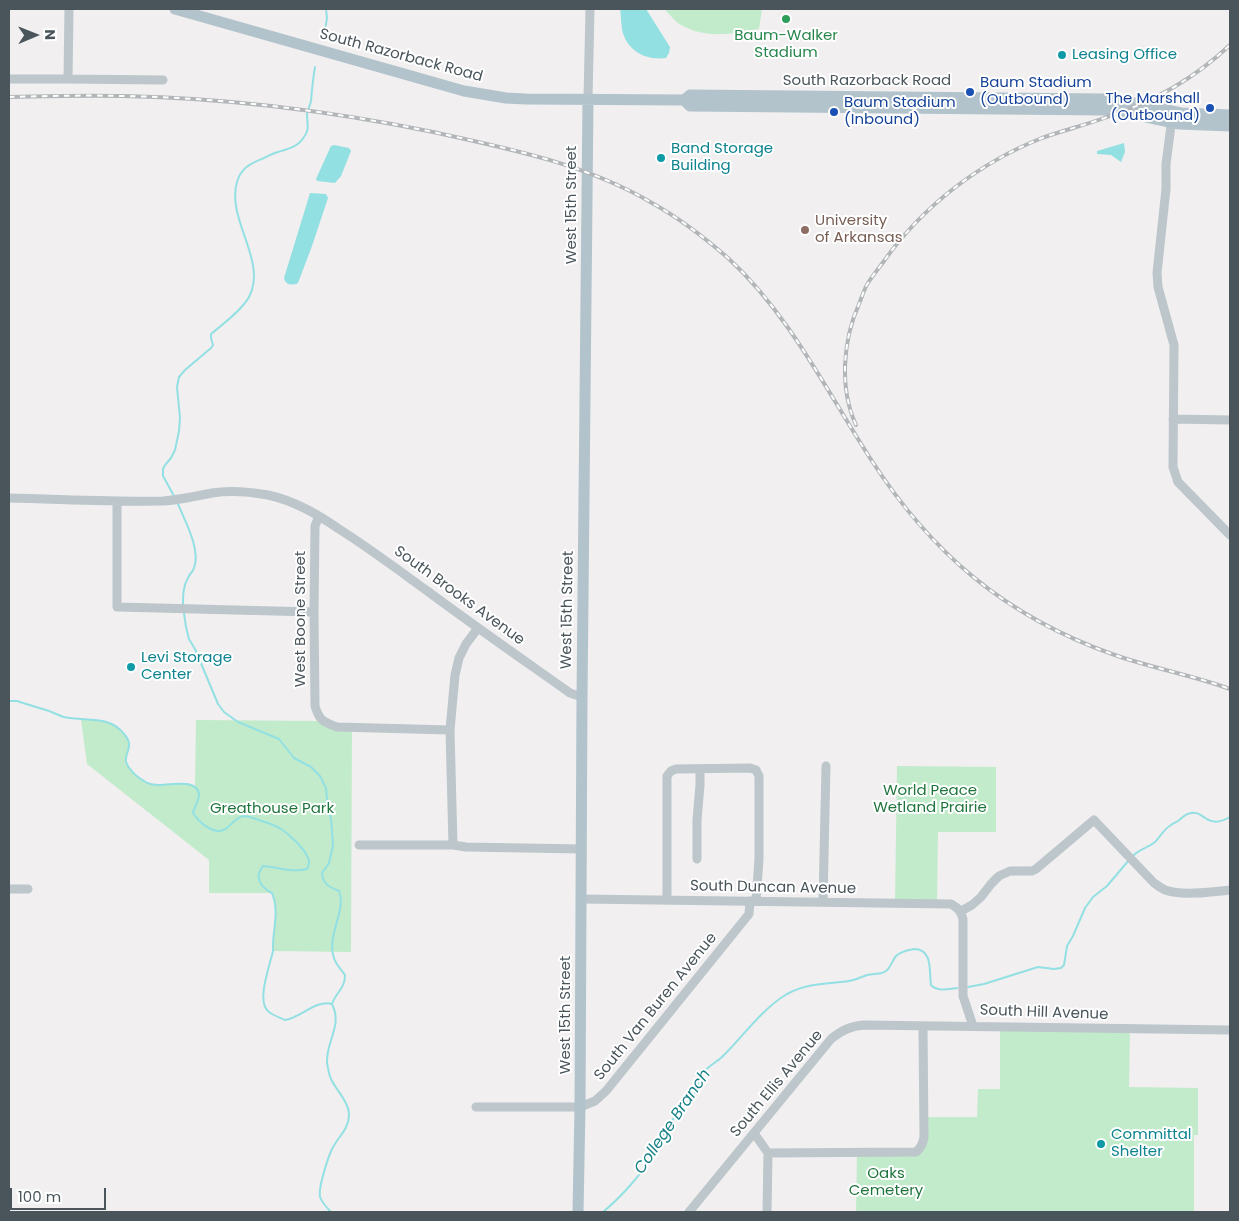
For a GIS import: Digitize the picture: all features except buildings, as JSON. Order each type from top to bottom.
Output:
[{"type":"main road","name":"South Razorback Road","points":[[175,9],[464,91],[506,98],[684,100],[690,106],[1103,110],[1172,117],[1197,114],[1230,115]]},
{"type":"main road","name":"West 15th Street","points":[[578,1212],[588,99]]},
{"type":"main road","name":"South Razorback Road","points":[[1172,117],[1196,125],[1230,126]]},
{"type":"street","points":[[68,78],[69,9]]},
{"type":"street","name":"West 15th Street","points":[[588,99],[590,9]]},
{"type":"street","points":[[9,79],[163,80]]},
{"type":"street","points":[[1172,117],[1157,261],[1158,287],[1174,345],[1172,467],[1178,482],[1230,535]]},
{"type":"street","points":[[1173,419],[1230,420]]},
{"type":"street","name":"South Brooks Avenue","points":[[9,498],[166,501],[214,492],[249,493],[300,505],[364,544],[570,693],[582,697]]},
{"type":"street","points":[[117,501],[117,607],[314,612]]},
{"type":"street","name":"West Boone Street","points":[[319,516],[316,526],[314,612],[315,706],[317,714],[328,724],[337,727],[450,730]]},
{"type":"street","points":[[453,846],[450,730],[456,675],[466,644],[478,628]]},
{"type":"street","points":[[823,902],[826,766]]},
{"type":"street","name":"South Van Buren Avenue","points":[[476,1107],[580,1107],[595,1101],[606,1091],[749,914],[753,902],[759,859],[760,776],[756,770],[750,768],[700,769]]},
{"type":"street","points":[[667,900],[667,776],[676,769],[700,769],[697,859]]},
{"type":"street","points":[[961,912],[981,897],[990,884],[999,876],[1010,871],[1036,869],[1094,820],[1154,883],[1164,890],[1178,893],[1209,893],[1230,890]]},
{"type":"street","points":[[359,845],[582,849]]},
{"type":"street","points":[[9,889],[28,889]]},
{"type":"street","name":"South Duncan Avenue","points":[[582,899],[951,904],[961,912]]},
{"type":"street","name":"South Hill Avenue","points":[[961,912],[964,919],[963,996],[973,1026],[1230,1030]]},
{"type":"street","name":"South Ellis Avenue","points":[[689,1212],[831,1039],[838,1034],[855,1026],[973,1026]]},
{"type":"street","points":[[768,1153],[916,1152],[924,1143],[923,1026]]},
{"type":"street","points":[[754,1133],[768,1153],[767,1212]]},
{"type":"green space","points":[[666,9],[762,9],[759,29],[709,34],[681,25]]},
{"type":"green space","name":"Greathouse Park","points":[[92,719],[111,724],[122,731],[128,741],[127,765],[143,781],[155,785],[181,784],[195,786],[196,720],[322,721],[352,727],[351,952],[273,951],[276,907],[273,893],[209,893],[209,860],[87,764],[81,720]]},
{"type":"green space","name":"World Peace Wetland Prairie","points":[[897,766],[996,767],[996,832],[938,832],[937,904],[895,903]]},
{"type":"green space","name":"Oaks Cemetery","points":[[1000,1027],[1130,1029],[1129,1087],[1198,1088],[1198,1135],[1194,1135],[1194,1212],[856,1212],[857,1152],[920,1148],[924,1117],[977,1117],[978,1089],[1000,1089]]},
{"type":"water","points":[[620,9],[646,9],[670,47],[666,58],[644,56],[632,48],[624,36]]},
{"type":"water","points":[[1124,143],[1125,152],[1121,162],[1111,155],[1097,154],[1097,151]]},
{"type":"water","points":[[334,145],[349,148],[351,151],[341,176],[335,183],[317,181],[316,179],[330,148]]},
{"type":"water","points":[[310,193],[326,194],[328,198],[298,283],[290,284],[284,278]]},
{"type":"waterway","points":[[324,36],[327,18],[326,9]]},
{"type":"waterway","points":[[174,496],[163,476],[163,469],[175,450],[179,431],[180,418],[177,387],[179,377],[211,348],[213,345],[211,334],[242,307],[249,297],[253,283],[254,269],[251,255],[237,211],[235,196],[237,182],[241,173],[248,166],[274,153],[293,147],[304,137],[308,129],[307,113],[311,101],[315,67]]},
{"type":"waterway","points":[[178,504],[194,544],[196,561],[193,571],[186,581],[183,605]]},
{"type":"waterway","points":[[184,613],[189,639],[218,704],[224,712],[238,722],[279,739],[294,758],[311,767],[320,776],[326,788],[326,806],[331,818],[333,845],[329,863],[322,873],[327,885],[339,891],[341,899],[332,949],[336,963],[345,975],[344,984],[332,1004],[336,1019],[327,1055],[327,1063],[331,1079],[349,1111],[349,1120],[330,1153],[320,1187],[320,1197],[331,1212]]},
{"type":"waterway","points":[[9,701],[17,701],[64,717],[104,721],[118,728],[128,741],[126,761],[132,771],[141,779],[151,784],[188,784],[194,786],[199,795],[193,813],[200,822],[211,829],[218,831],[226,829],[240,817],[246,816],[276,826],[292,838],[309,859],[307,869],[291,870],[263,866],[259,874],[264,888],[272,893],[276,915],[273,951],[264,990],[264,1005],[271,1013],[285,1020],[291,1019],[314,1006],[326,1003],[332,1004]]},
{"type":"waterway","name":"College Branch","points":[[1132,857],[1155,842],[1164,831],[1187,814],[1198,814],[1214,822],[1230,817]]},
{"type":"waterway","name":"College Branch","points":[[968,987],[984,984],[1038,967],[1061,968],[1064,965],[1067,946],[1085,908],[1093,897],[1107,886],[1129,860]]},
{"type":"waterway","name":"College Branch","points":[[603,1212],[643,1170],[668,1126],[693,1096],[706,1070],[722,1057],[769,1007],[787,994],[810,986],[849,981],[885,972],[894,958],[904,951],[914,949],[920,950],[927,957],[930,967],[931,985],[940,989],[957,988]]},
{"type":"railway","points":[[856,425],[847,396],[845,380],[849,333],[864,290],[870,280],[899,241],[916,222],[954,188],[996,160],[1042,138],[1091,123],[1141,104],[1173,88],[1217,57],[1230,45]]},
{"type":"railway","points":[[9,97],[163,97],[241,103],[318,112],[489,144],[546,159],[627,189],[692,229],[728,258],[750,280],[788,328],[870,458],[894,492],[918,523],[945,552],[974,577],[1004,600],[1038,621],[1073,639],[1127,659],[1230,689]]},
{"type":"place","name":"Baum-Walker Stadium","points":[[786,19]]},
{"type":"place","name":"Leasing Office","points":[[1062,55]]},
{"type":"place","name":"Baum Stadium (Outbound)","points":[[970,92]]},
{"type":"place","name":"The Marshall (Outbound)","points":[[1210,108]]},
{"type":"place","name":"Baum Stadium (Inbound)","points":[[834,112]]},
{"type":"place","name":"Band Storage Building","points":[[661,158]]},
{"type":"place","name":"University of Arkansas","points":[[805,230]]},
{"type":"place","name":"Levi Storage Center","points":[[131,667]]},
{"type":"place","name":"Committal Shelter","points":[[1101,1144]]}]
